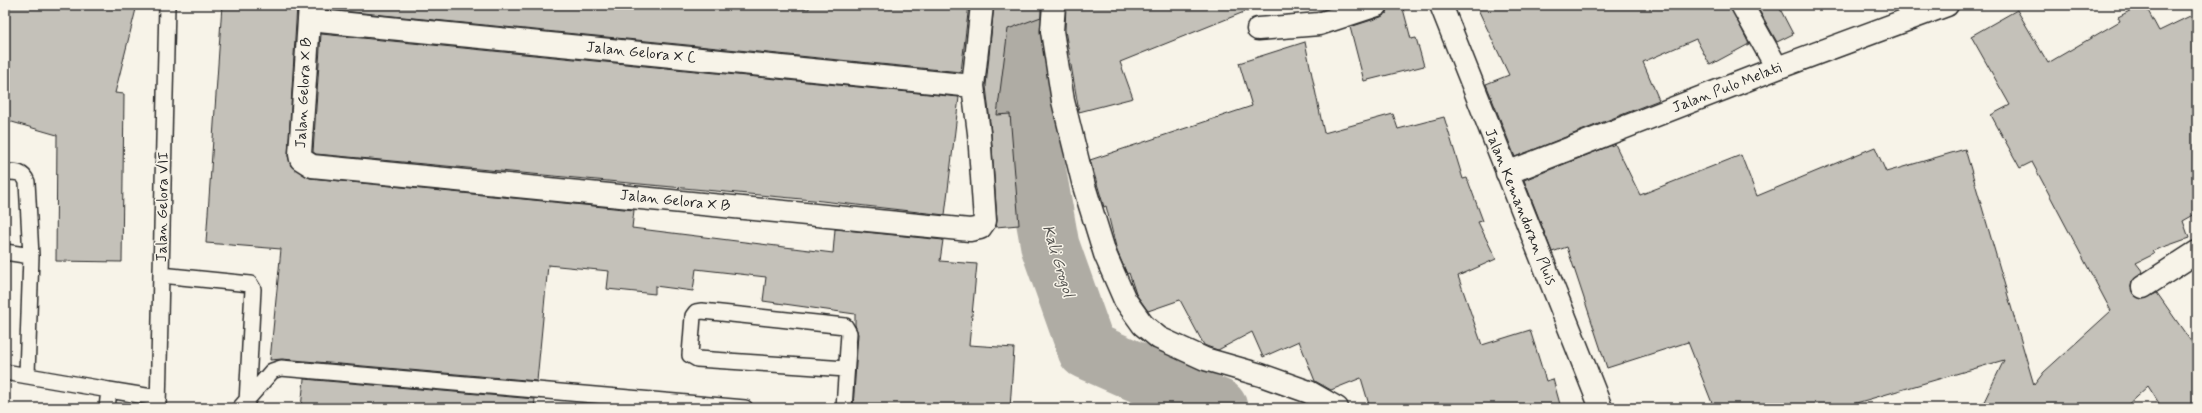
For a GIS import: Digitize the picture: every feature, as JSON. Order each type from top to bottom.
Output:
[{"type":"street","name":"Jalan Gelora X B","points":[[309,13],[300,154],[301,159],[306,163],[336,168],[970,230],[980,228],[985,221],[979,133],[973,86],[982,5]]},
{"type":"street","points":[[1054,5],[1052,30],[1063,101],[1084,186],[1105,254],[1125,300],[1143,325],[1159,338],[1205,359],[1261,375],[1309,392],[1337,408]]},
{"type":"street","points":[[1258,29],[1319,24],[1377,5]]},
{"type":"street","name":"Jalan Kemandoran Pluis","points":[[1441,5],[1601,408]]},
{"type":"street","points":[[1742,5],[1777,68]]},
{"type":"street","name":"Jalan Pulo Melati","points":[[1507,173],[1777,68],[1948,5]]},
{"type":"street","name":"Jalan Gelora X C","points":[[309,13],[973,86]]},
{"type":"street","points":[[2143,287],[2197,252]]},
{"type":"lane","name":"Jalan Gelora VII","points":[[158,403],[167,5]]},
{"type":"lane","points":[[5,172],[20,173],[25,177],[31,256],[27,374]]},
{"type":"lane","points":[[5,252],[31,256]]},
{"type":"lane","points":[[161,275],[250,284],[253,289],[244,405]]},
{"type":"lane","points":[[844,408],[849,333],[845,326],[702,312],[696,312],[693,316],[690,354],[697,359],[846,369]]},
{"type":"lane","points":[[244,405],[272,371],[281,368],[746,408]]},
{"type":"lane","points":[[5,372],[27,374],[109,390],[158,403]]},
{"type":"lane","points":[[108,408],[109,390]]},
{"type":"building","points":[[5,5],[137,5],[115,93],[124,94],[122,262],[56,261],[57,135],[5,120]]},
{"type":"building","points":[[222,5],[297,5],[288,156],[291,166],[310,178],[634,210],[632,228],[833,253],[835,229],[943,240],[940,261],[977,264],[969,345],[1014,348],[1010,408],[853,408],[858,334],[855,325],[855,314],[763,301],[766,277],[696,269],[693,291],[655,286],[655,294],[607,289],[609,271],[548,265],[537,381],[282,359],[270,360],[281,249],[206,243]]},
{"type":"building","points":[[322,5],[764,5],[809,9],[809,5],[969,5],[961,72],[322,9]]},
{"type":"building","points":[[994,5],[1041,5],[1041,17],[1008,29],[997,115],[1010,114],[1019,225],[996,227],[997,220],[991,132],[986,86]]},
{"type":"building","points":[[1066,5],[1259,6],[1120,62],[1133,98],[1079,112],[1065,30]]},
{"type":"building","points":[[1389,5],[1402,5],[1411,39],[1416,38],[1424,66],[1364,81],[1350,27],[1381,17],[1387,13]]},
{"type":"building","points":[[1476,5],[1730,5],[1749,44],[1710,65],[1696,39],[1643,62],[1659,100],[1515,157],[1486,84],[1509,75]]},
{"type":"building","points":[[1756,5],[1778,5],[1793,34],[1777,42]]},
{"type":"building","points":[[2141,5],[2145,5],[2159,31],[2190,16],[2197,30],[2197,213],[2183,221],[2189,238],[2152,251],[2154,254],[2136,263],[2143,272],[2132,281],[2131,287],[2133,294],[2143,299],[2157,293],[2197,350],[2197,408],[2162,408],[2148,386],[2124,408],[1981,408],[2004,360],[1839,408],[1714,408],[1688,342],[1607,368],[1567,247],[1552,252],[1524,180],[1615,144],[1640,195],[1741,155],[1757,196],[1875,147],[1886,172],[1965,149],[2034,385],[2044,372],[2111,311],[2032,162],[2020,168],[1991,115],[2010,105],[1971,36],[2017,10],[2048,63],[2120,21],[2118,17]]},
{"type":"building","points":[[321,34],[959,97],[945,215],[813,200],[316,154],[313,152]]},
{"type":"building","points":[[1305,42],[1324,133],[1393,114],[1398,129],[1444,117],[1463,179],[1467,178],[1483,221],[1478,222],[1496,259],[1458,276],[1482,345],[1530,330],[1546,381],[1553,379],[1561,408],[1370,408],[1361,378],[1331,390],[1315,381],[1299,341],[1263,357],[1252,332],[1218,350],[1204,345],[1180,300],[1148,311],[1136,294],[1129,273],[1127,274],[1117,251],[1106,206],[1104,207],[1090,160],[1252,106],[1239,63]]},
{"type":"building","points":[[304,379],[535,399],[534,408],[301,408]]},
{"type":"waterway","name":"Kali Grogol","points":[[1020,5],[1018,67],[1050,246],[1087,350],[1218,408]]}]
